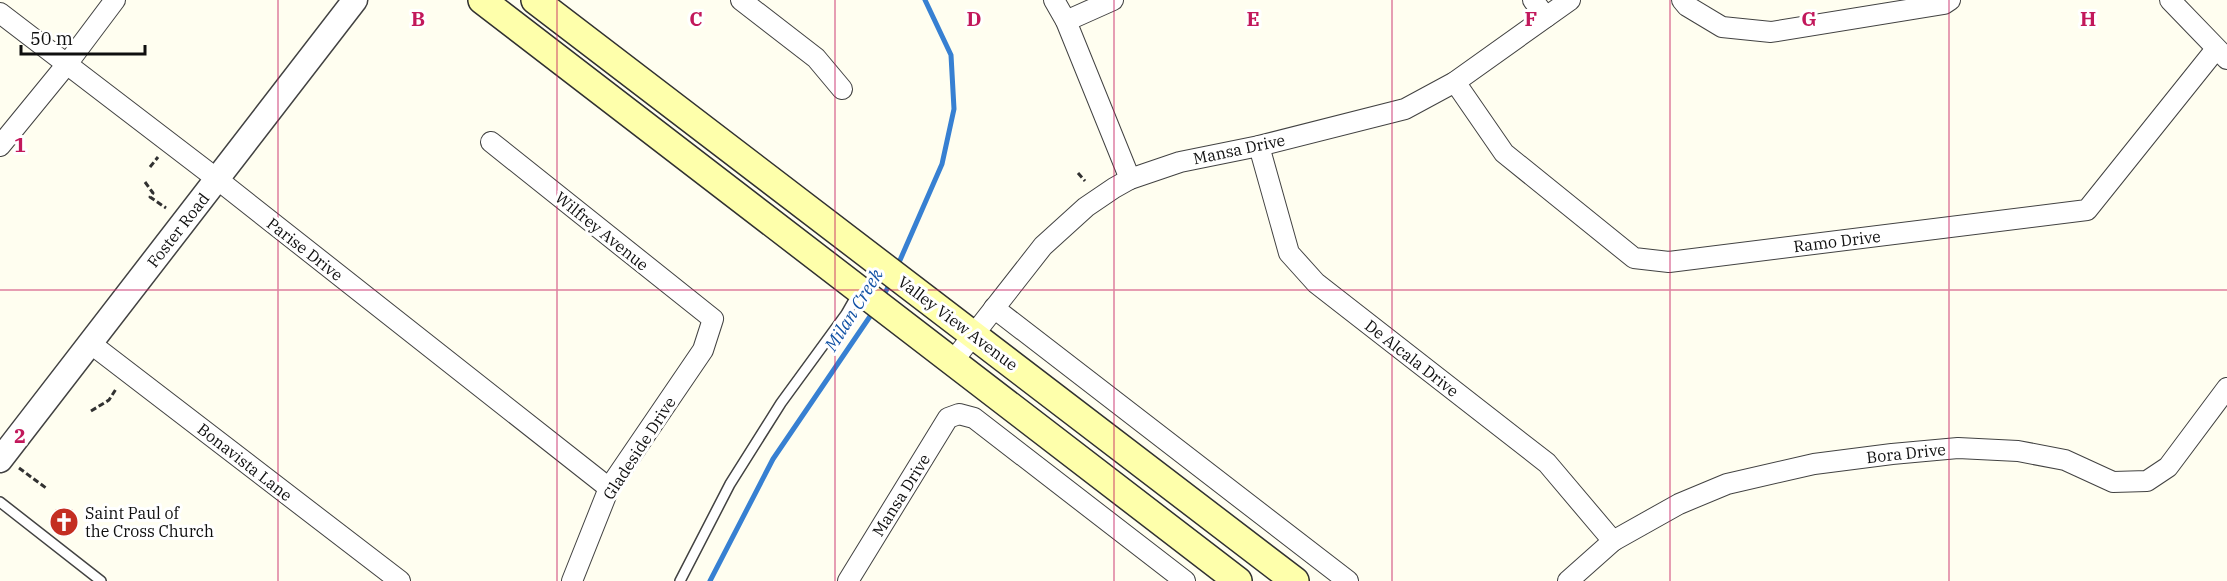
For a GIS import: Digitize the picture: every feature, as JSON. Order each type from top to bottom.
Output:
[{"type":"main road","name":"Valley View Avenue","points":[[482,0],[1238,581]]},
{"type":"main road","name":"Valley View Avenue","points":[[535,0],[1295,581]]},
{"type":"street","points":[[0,146],[67,64],[115,0]]},
{"type":"street","name":"Foster Road","points":[[0,460],[355,0]]},
{"type":"street","points":[[741,0],[816,58],[842,89]]},
{"type":"street","points":[[1054,0],[1066,21],[1130,179]]},
{"type":"street","points":[[1066,21],[1113,0]]},
{"type":"street","points":[[1533,0],[1546,17]]},
{"type":"street","name":"Mansa Drive","points":[[953,362],[1043,246],[1065,224],[1096,200],[1130,179],[1179,162],[1259,146],[1405,109],[1455,82],[1570,0]]},
{"type":"street","points":[[1682,0],[1687,6],[1722,27],[1771,32],[1944,4],[1950,0]]},
{"type":"street","points":[[2178,5],[2222,54]]},
{"type":"street","name":"Parise Drive","points":[[0,13],[217,179],[609,488]]},
{"type":"street","name":"Ramo Drive","points":[[1455,82],[1504,153],[1634,258],[1668,262],[2086,210],[2222,54]]},
{"type":"street","name":"Wilfrey Avenue","points":[[491,142],[713,319]]},
{"type":"street","name":"De Alcala Drive","points":[[1259,146],[1289,253],[1316,283],[1547,463],[1613,541]]},
{"type":"street","name":"Valley View Avenue","points":[[994,308],[1348,581]]},
{"type":"street","name":"Gladeside Drive","points":[[572,581],[609,488],[703,350],[713,319]]},
{"type":"street","name":"Bonavista Lane","points":[[90,343],[400,581]]},
{"type":"street","name":"Bora Drive","points":[[1568,581],[1613,541],[1679,504],[1727,484],[1814,464],[1959,448],[2018,451],[2065,460],[2113,482],[2147,481],[2168,467],[2227,388]]},
{"type":"street","name":"Mansa Drive","points":[[848,581],[948,418],[959,414],[974,418],[1185,581]]},
{"type":"lane","points":[[680,581],[730,484],[781,403],[846,314],[873,300]]},
{"type":"lane","points":[[0,502],[96,579]]},
{"type":"path","points":[[150,167],[159,156]]},
{"type":"path","points":[[1078,173],[1085,181]]},
{"type":"path","points":[[145,182],[153,193],[150,197],[166,208]]},
{"type":"path","points":[[91,411],[109,400],[116,389]]},
{"type":"path","points":[[22,470],[46,488]]},
{"type":"waterway","name":"Milan Creek","points":[[897,267],[942,164],[954,109],[951,55],[925,0]]},
{"type":"waterway","name":"Milan Creek","points":[[882,299],[891,281]]},
{"type":"waterway","name":"Milan Creek","points":[[710,581],[773,459],[873,312]]},
{"type":"place","name":"Saint Paul of the Cross Church","points":[[64,522]]}]
